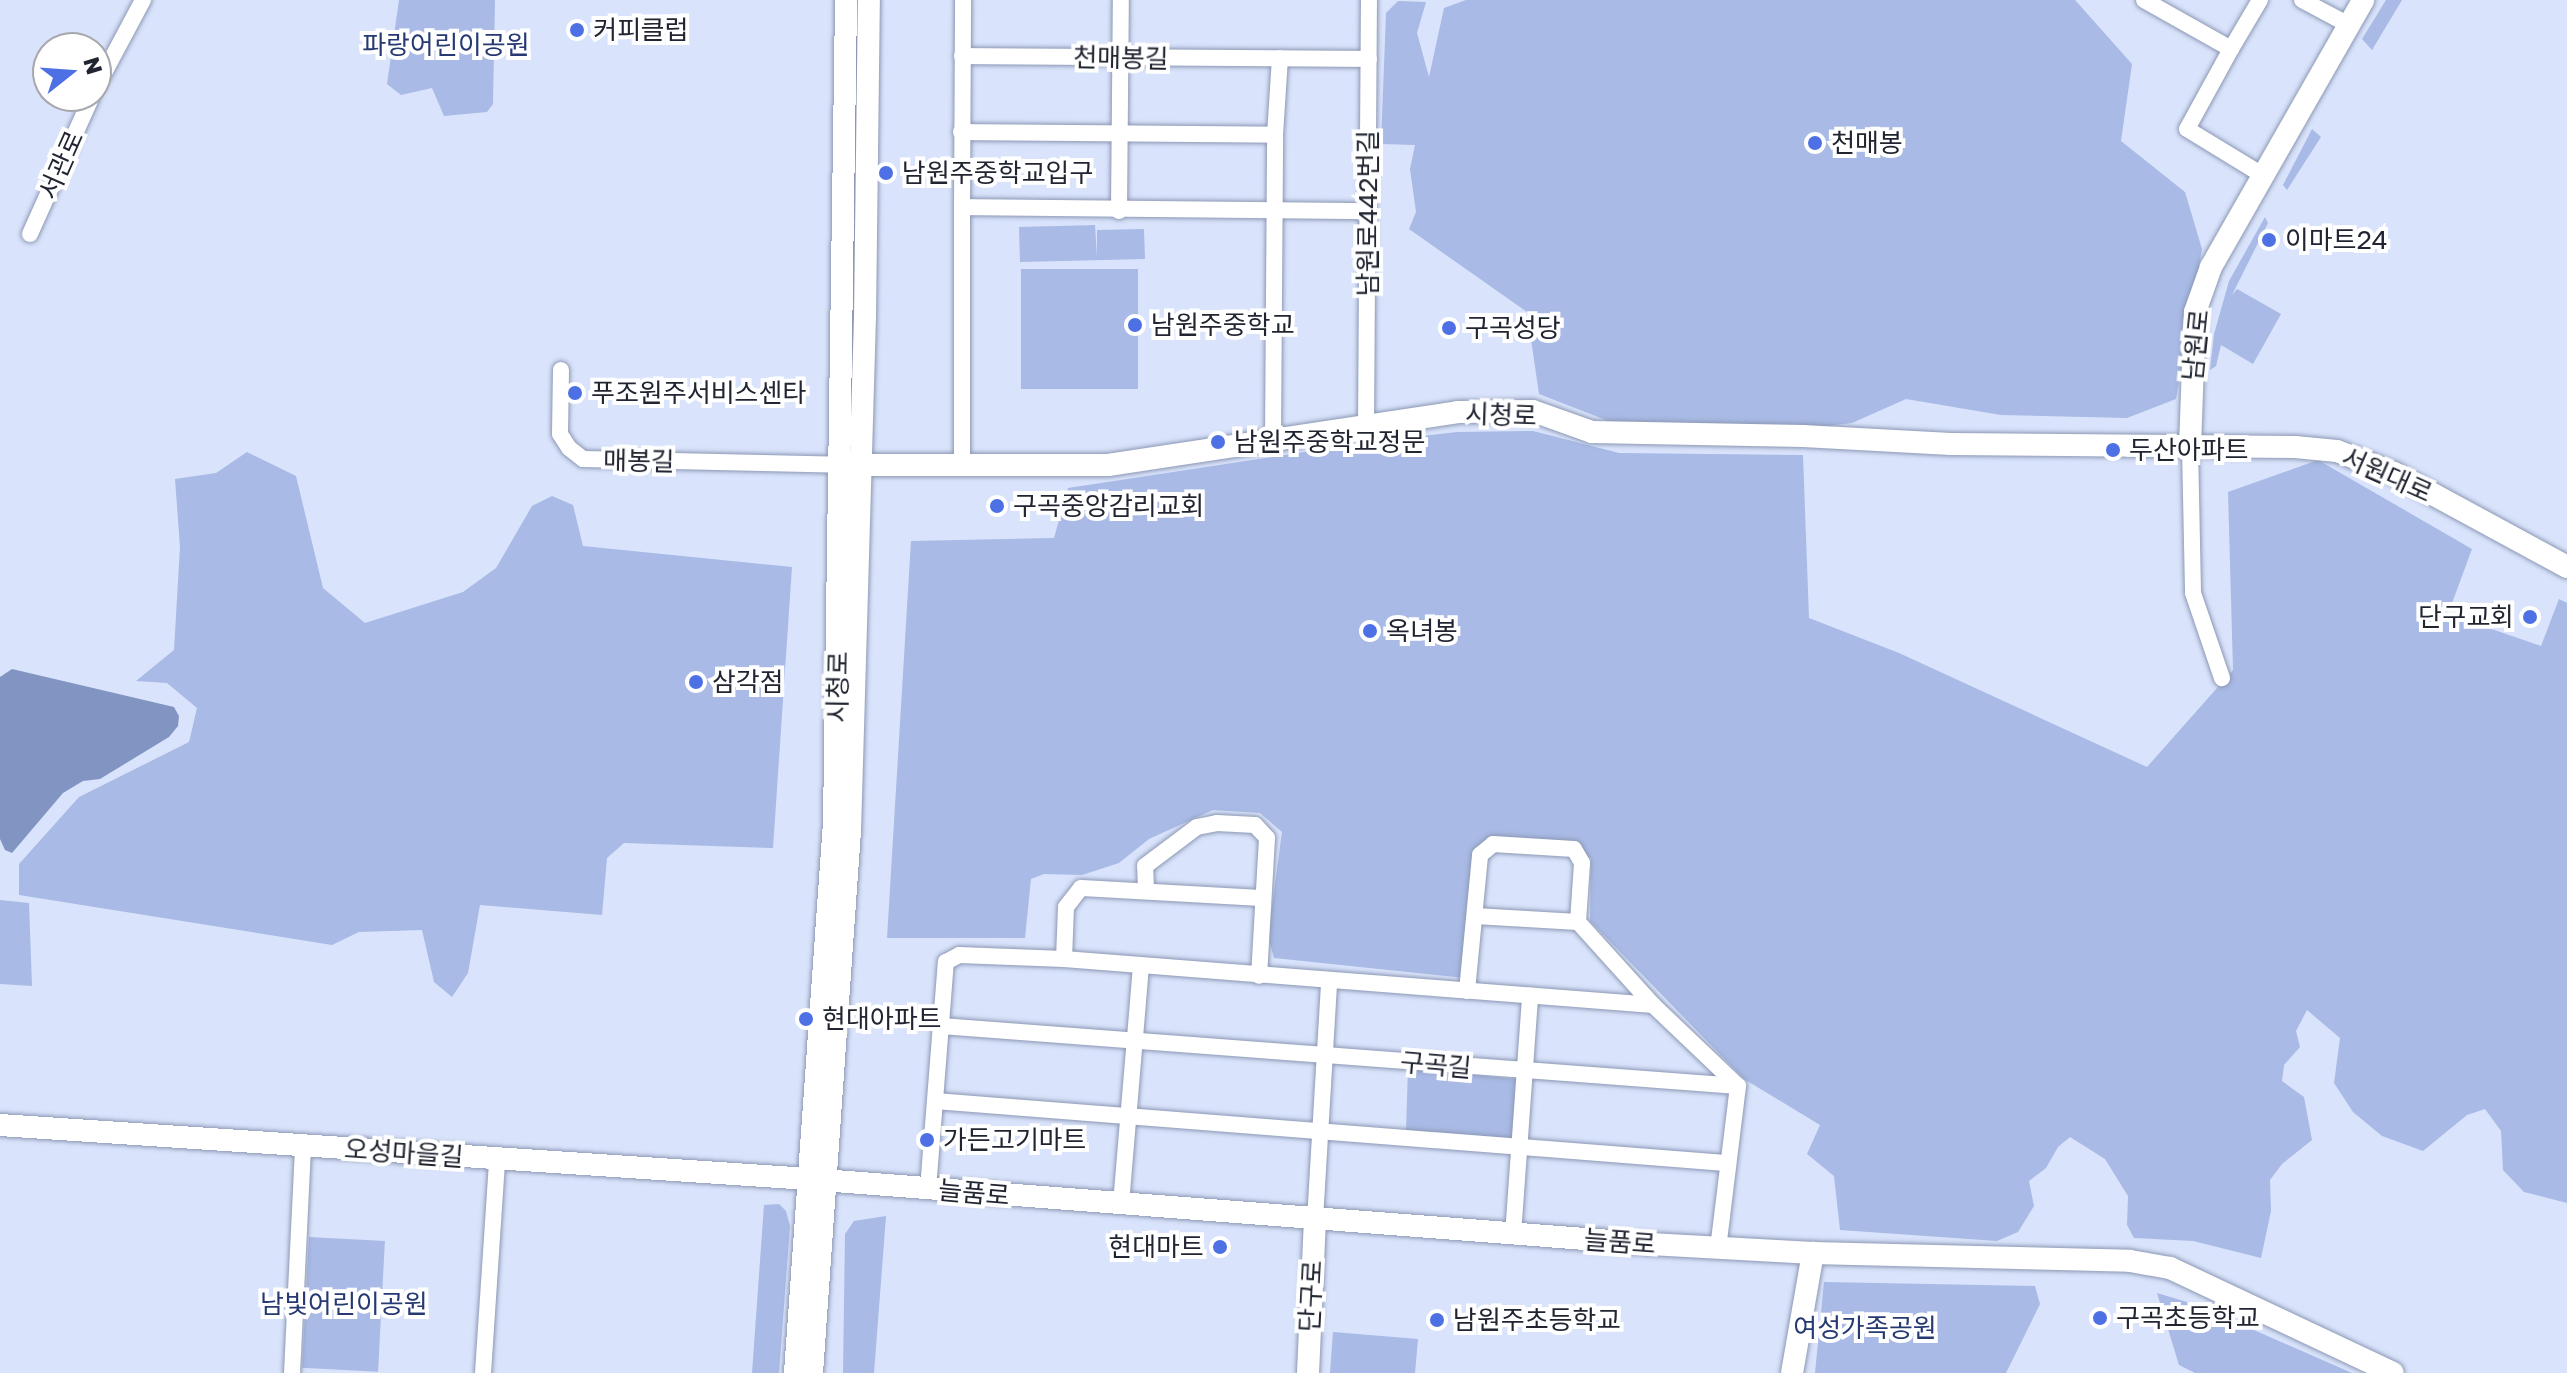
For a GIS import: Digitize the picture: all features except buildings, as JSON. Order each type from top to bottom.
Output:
[{"type":"street","points":[[112,58],[143,0]]},
{"type":"street","name":"시청로","points":[[846,0],[851,465]]},
{"type":"street","name":"시청로","points":[[812,1373],[817,1180],[851,465],[869,0]]},
{"type":"street","points":[[962,466],[963,0]]},
{"type":"street","points":[[1119,211],[1121,0]]},
{"type":"street","name":"남원로442번길","points":[[1366,425],[1369,0]]},
{"type":"street","points":[[2144,0],[2231,49]]},
{"type":"street","points":[[2260,0],[2187,129],[2264,176]]},
{"type":"street","points":[[2302,0],[2349,25]]},
{"type":"street","name":"남원로","points":[[2222,678],[2193,593],[2190,447],[2195,312],[2211,267],[2363,0]]},
{"type":"street","name":"천매봉길","points":[[962,56],[1369,59]]},
{"type":"street","points":[[1273,439],[1275,135],[1280,58]]},
{"type":"street","name":"서관로","points":[[30,234],[85,112]]},
{"type":"street","points":[[961,132],[1275,135]]},
{"type":"street","points":[[962,207],[1119,211],[1368,211]]},
{"type":"street","name":"매봉길","points":[[561,370],[560,434],[562,441],[583,459],[851,465]]},
{"type":"street","name":"시청로","points":[[851,465],[1108,465],[1458,412],[1533,411],[1592,432],[1803,436],[1951,444],[2190,447]]},
{"type":"street","name":"서원대로","points":[[2190,447],[2337,451],[2394,473],[2567,567]]},
{"type":"street","points":[[1146,890],[1145,866],[1197,827],[1217,823],[1255,825],[1267,838],[1259,976]]},
{"type":"street","points":[[1467,991],[1480,855],[1493,844],[1574,849],[1582,863],[1578,922]]},
{"type":"street","points":[[1064,959],[1066,907],[1081,888],[1262,898]]},
{"type":"street","points":[[1475,916],[1578,922],[1653,1005],[1738,1086],[1726,1163],[1718,1248]]},
{"type":"street","points":[[928,1189],[946,962],[959,955],[1064,959],[1653,1005]]},
{"type":"street","points":[[1121,1204],[1141,967]]},
{"type":"street","points":[[1315,1220],[1329,982]]},
{"type":"street","points":[[1513,1235],[1530,996]]},
{"type":"street","name":"구곡길","points":[[941,1026],[1738,1086]]},
{"type":"street","points":[[935,1101],[1726,1163]]},
{"type":"street","name":"오성마을길","points":[[0,1125],[817,1180]]},
{"type":"street","points":[[292,1373],[303,1146]]},
{"type":"street","points":[[483,1373],[497,1160]]},
{"type":"street","name":"시청로","points":[[795,1373],[817,1180]]},
{"type":"street","name":"늘품로","points":[[817,1180],[1513,1235],[1813,1253],[2095,1259],[2170,1268],[2393,1373]]},
{"type":"street","name":"단구로","points":[[1308,1373],[1315,1220]]},
{"type":"street","points":[[1792,1373],[1813,1253]]},
{"type":"green space","name":"파랑어린이공원","points":[[399,0],[495,0],[493,104],[487,112],[444,116],[432,88],[401,95],[387,84]]},
{"type":"green space","points":[[1466,0],[2075,0],[2132,64],[2121,141],[2185,192],[2202,249],[2176,399],[2127,418],[2001,415],[1906,399],[1852,423],[1804,429],[1616,424],[1539,394],[1527,312],[1409,229],[1416,212],[1410,169],[1415,145],[1381,144],[1386,13],[1398,1],[1426,2],[1417,33],[1429,77],[1444,8]]},
{"type":"green space","points":[[2386,0],[2402,0],[2372,50],[2362,39]]},
{"type":"green space","points":[[2312,129],[2321,137],[2287,190],[2283,185]]},
{"type":"green space","points":[[2265,217],[2268,223],[2232,295],[2237,289],[2281,314],[2253,364],[2221,345],[2216,366],[2210,370],[2214,334],[2229,281]]},
{"type":"green space","points":[[1095,225],[1097,257],[1097,230],[1144,229],[1145,259],[1020,262],[1019,227]]},
{"type":"green space","points":[[1021,269],[1138,269],[1138,389],[1021,389]]},
{"type":"green space","points":[[1533,431],[1619,453],[1803,455],[1809,618],[1899,653],[2147,767],[2233,670],[2228,492],[2318,460],[2472,549],[2448,614],[2541,646],[2559,599],[2567,603],[2567,1203],[2524,1192],[2503,1170],[2501,1131],[2485,1109],[2467,1115],[2423,1151],[2382,1136],[2353,1112],[2334,1083],[2340,1038],[2307,1010],[2296,1031],[2300,1047],[2284,1065],[2282,1081],[2304,1097],[2312,1140],[2282,1164],[2270,1180],[2271,1211],[2261,1258],[2193,1241],[2134,1238],[2127,1225],[2128,1196],[2105,1159],[2070,1137],[2058,1147],[2046,1168],[2029,1181],[2034,1206],[2018,1232],[1997,1241],[1840,1230],[1834,1176],[1807,1154],[1820,1125],[1744,1079],[1590,921],[1591,858],[1540,843],[1474,856],[1465,978],[1274,958],[1268,936],[1282,832],[1260,813],[1213,810],[1149,839],[1119,863],[1082,875],[1044,874],[1031,879],[1025,938],[887,938],[911,541],[1054,538],[1068,488],[1370,442],[1457,432]]},
{"type":"green space","points":[[247,452],[296,476],[323,588],[365,623],[463,592],[496,568],[532,506],[552,496],[573,505],[583,546],[792,567],[773,848],[624,843],[607,858],[602,915],[480,905],[468,973],[452,997],[434,982],[422,930],[359,932],[332,945],[19,895],[19,864],[79,797],[189,742],[197,708],[167,683],[136,681],[174,650],[180,547],[175,479],[216,473]]},
{"type":"green space","points":[[0,900],[29,903],[32,986],[0,984]]},
{"type":"green space","points":[[1408,1068],[1514,1079],[1517,1081],[1515,1138],[1406,1131]]},
{"type":"green space","points":[[779,1204],[786,1211],[790,1226],[779,1373],[752,1373],[764,1205]]},
{"type":"green space","points":[[886,1216],[874,1373],[843,1373],[845,1234],[854,1221]]},
{"type":"green space","name":"남빛어린이공원","points":[[309,1237],[385,1241],[378,1372],[302,1368]]},
{"type":"green space","name":"여성가족공원","points":[[1824,1282],[2035,1286],[2040,1304],[2006,1373],[1815,1373]]},
{"type":"green space","points":[[2157,1293],[2197,1305],[2352,1373],[2195,1373],[2179,1365]]},
{"type":"green space","points":[[1333,1332],[1418,1339],[1415,1373],[1330,1373]]},
{"type":"shaded area","points":[[12,669],[174,707],[179,716],[178,726],[169,737],[100,779],[83,781],[63,793],[12,853],[5,850],[0,839],[0,677]]},
{"type":"place","name":"커피클럽","points":[[577,30]]},
{"type":"place","name":"천매봉","points":[[1815,143]]},
{"type":"place","name":"남원주중학교입구","points":[[886,173]]},
{"type":"place","name":"이마트24","points":[[2269,240]]},
{"type":"place","name":"남원주중학교","points":[[1135,325]]},
{"type":"place","name":"구곡성당","points":[[1449,328]]},
{"type":"place","name":"푸조원주서비스센타","points":[[575,393]]},
{"type":"place","name":"남원주중학교정문","points":[[1218,442]]},
{"type":"place","name":"두산아파트","points":[[2113,450]]},
{"type":"place","name":"구곡중앙감리교회","points":[[997,506]]},
{"type":"place","name":"단구교회","points":[[2530,617]]},
{"type":"place","name":"옥녀봉","points":[[1370,631]]},
{"type":"place","name":"삼각점","points":[[696,682]]},
{"type":"place","name":"현대아파트","points":[[806,1019]]},
{"type":"place","name":"가든고기마트","points":[[927,1140]]},
{"type":"place","name":"현대마트","points":[[1220,1247]]},
{"type":"place","name":"구곡초등학교","points":[[2100,1318]]},
{"type":"place","name":"남원주초등학교","points":[[1437,1320]]}]
